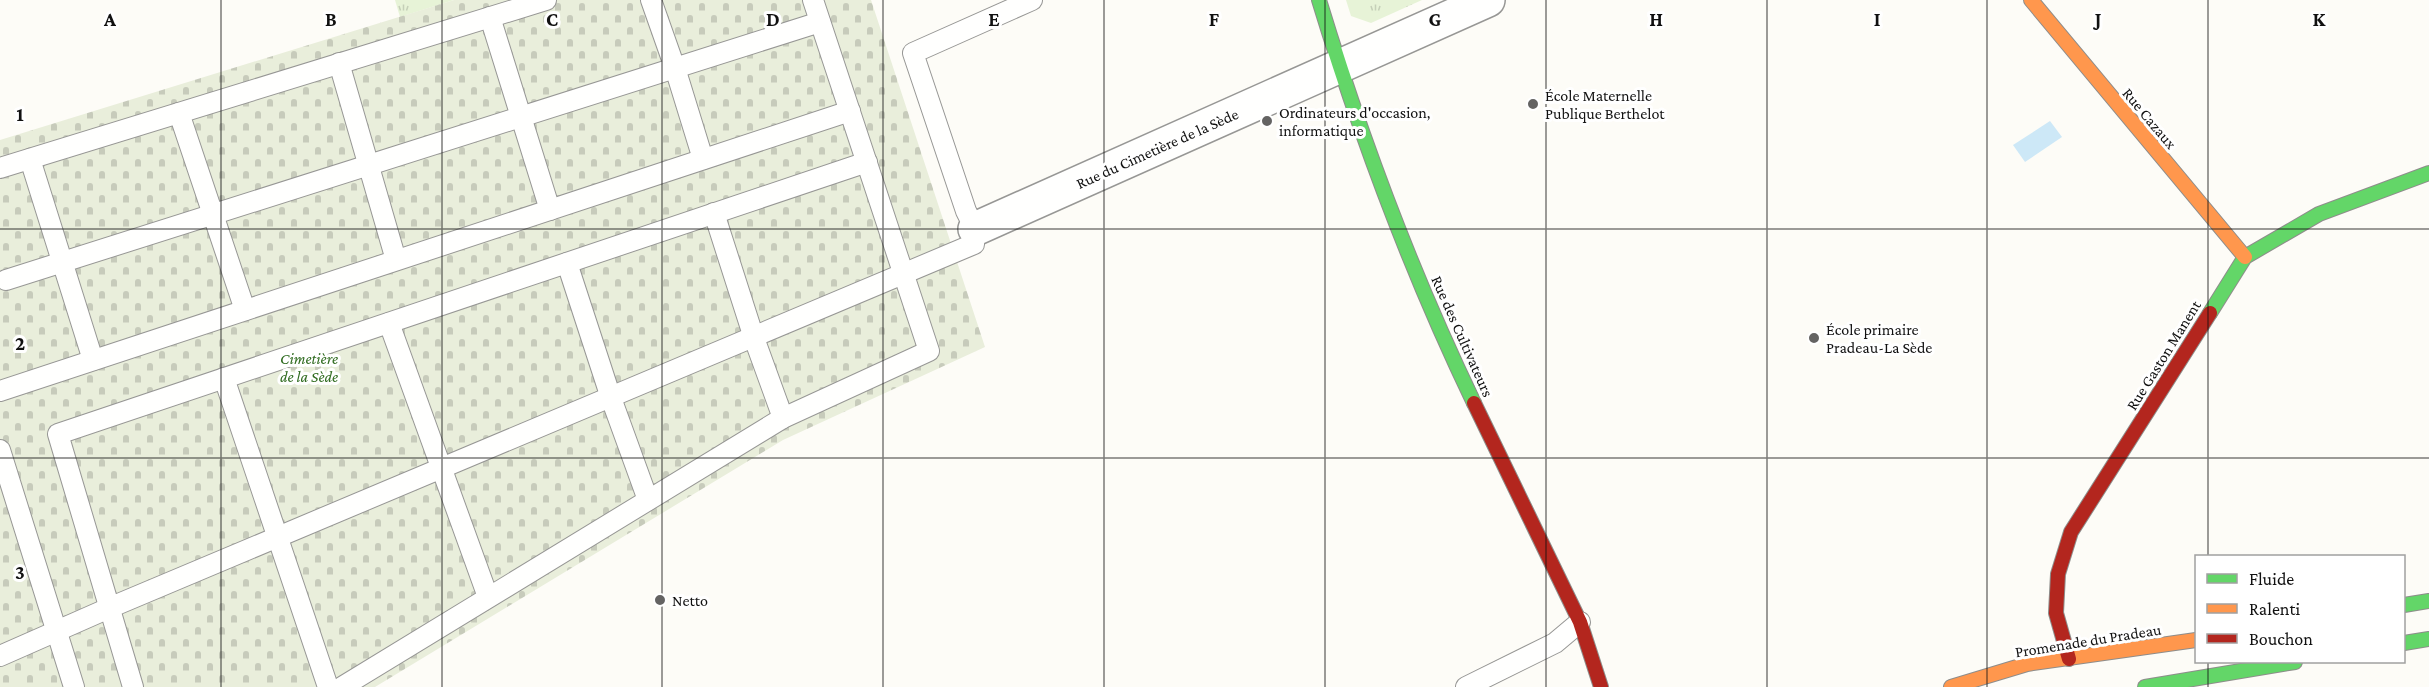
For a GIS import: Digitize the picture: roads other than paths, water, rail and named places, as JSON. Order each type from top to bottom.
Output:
[{"type":"street","name":"Rue des Cultivateurs","points":[[1319,0],[1339,66],[1394,218],[1450,353],[1580,622],[1598,684]]},
{"type":"street","name":"Rue du Cimetière de la Sède","points":[[975,230],[1488,0]]},
{"type":"street","name":"Rue Cazaux","points":[[2031,0],[2245,257]]},
{"type":"street","name":"Rue Gaston Manent","points":[[2069,659],[2056,613],[2058,574],[2070,532],[2245,257],[2319,214],[2429,173]]},
{"type":"street","points":[[2405,605],[2429,601]]},
{"type":"street","points":[[2405,643],[2429,639]]},
{"type":"street","name":"Promenade du Pradeau","points":[[1951,687],[2027,664],[2195,640]]},
{"type":"street","points":[[2145,687],[2289,663]]},
{"type":"lane","points":[[0,168],[546,0]]},
{"type":"lane","points":[[651,0],[703,159]]},
{"type":"lane","points":[[342,687],[783,417],[929,351],[813,0]]},
{"type":"lane","points":[[0,656],[974,244],[975,230],[966,211],[913,53],[1032,0]]},
{"type":"lane","points":[[490,17],[550,210]]},
{"type":"lane","points":[[6,280],[820,22]]},
{"type":"lane","points":[[339,63],[396,260]]},
{"type":"lane","points":[[0,391],[850,111]]},
{"type":"lane","points":[[179,113],[245,310]]},
{"type":"lane","points":[[30,159],[93,360]]},
{"type":"lane","points":[[133,687],[58,434],[867,162]]},
{"type":"lane","points":[[714,213],[754,338],[783,417]]},
{"type":"lane","points":[[567,263],[611,398],[648,500]]},
{"type":"lane","points":[[389,322],[488,597]]},
{"type":"lane","points":[[224,378],[328,687]]},
{"type":"lane","points":[[0,450],[5,484],[74,687]]},
{"type":"lane","points":[[1466,687],[1555,644],[1580,622]]},
{"type":"water","points":[[2050,121],[2062,137],[2025,162],[2013,145]]},
{"type":"place","name":"École Maternelle Publique Berthelot","points":[[1533,104]]},
{"type":"place","name":"Ordinateurs d'occasion, informatique","points":[[1267,121]]},
{"type":"place","name":"École primaire Pradeau-La Sède","points":[[1814,338]]},
{"type":"place","name":"Netto","points":[[660,600]]},
{"type":"park label","name":"Cimetière de la Sède","points":[[309,367]]}]
